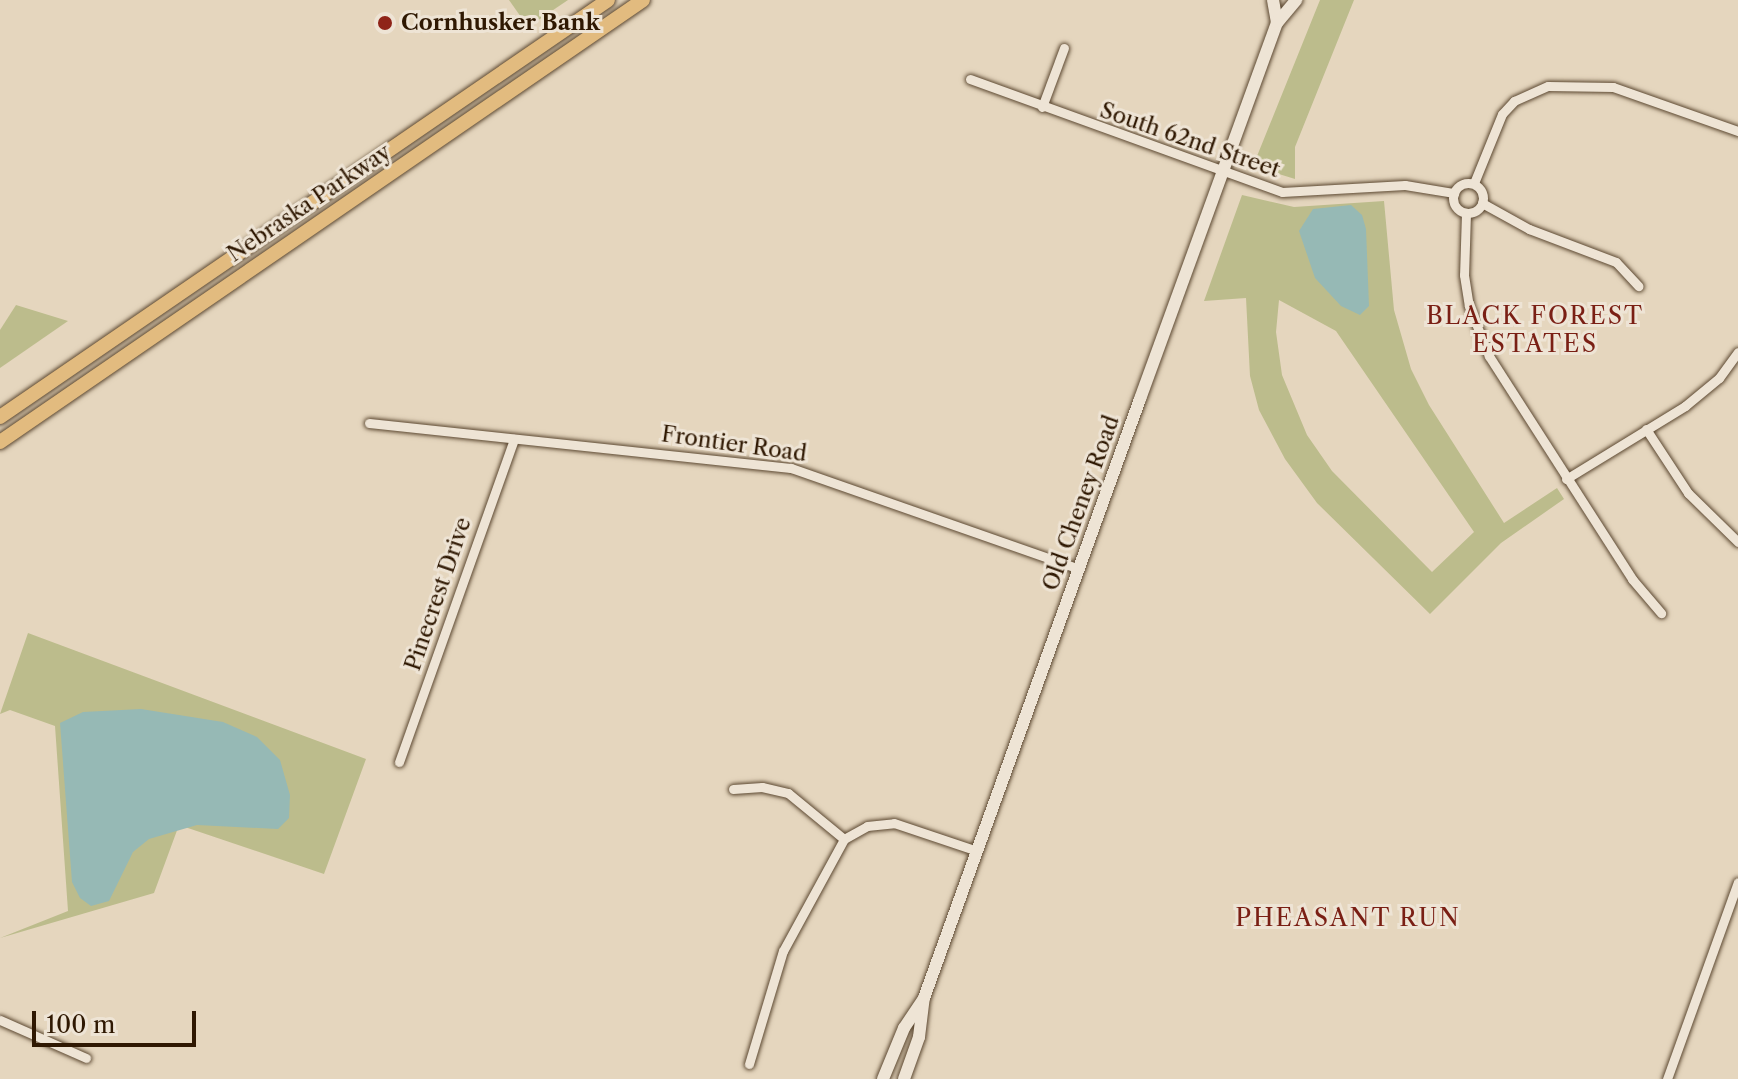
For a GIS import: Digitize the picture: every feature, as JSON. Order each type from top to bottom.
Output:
[{"type":"main road","name":"Nebraska Parkway","points":[[0,417],[608,0]]},
{"type":"main road","name":"Nebraska Parkway","points":[[0,442],[643,0]]},
{"type":"main road","name":"Old Cheney Road","points":[[1273,0],[1277,23]]},
{"type":"main road","name":"Old Cheney Road","points":[[904,1079],[919,1037],[924,998],[1277,23],[1296,0]]},
{"type":"main road","name":"Old Cheney Road","points":[[883,1079],[904,1028],[924,998]]},
{"type":"street","points":[[1042,107],[1064,48]]},
{"type":"street","name":"South 62nd Street","points":[[970,79],[1223,172],[1290,193],[1395,185],[1454,193]]},
{"type":"street","points":[[1474,183],[1502,114],[1514,101],[1548,86],[1613,87],[1738,131]]},
{"type":"street","points":[[1466,213],[1457,208],[1454,193],[1460,185],[1474,183]]},
{"type":"street","points":[[1474,183],[1483,194],[1482,203]]},
{"type":"street","points":[[1466,213],[1482,203]]},
{"type":"street","points":[[1482,203],[1529,229],[1616,262],[1638,286]]},
{"type":"street","points":[[1466,213],[1464,275],[1477,329],[1566,479],[1632,579],[1661,613]]},
{"type":"street","points":[[1566,479],[1706,389],[1738,352]]},
{"type":"street","name":"Frontier Road","points":[[369,423],[717,456],[791,468],[1079,569]]},
{"type":"street","points":[[1646,429],[1688,493],[1738,542]]},
{"type":"street","name":"Pinecrest Drive","points":[[399,762],[514,439]]},
{"type":"street","points":[[733,789],[762,787],[788,793],[844,839]]},
{"type":"street","points":[[749,1064],[783,951],[844,839],[867,826],[894,823],[977,851]]},
{"type":"street","points":[[1667,1079],[1738,882]]},
{"type":"street","points":[[0,1020],[86,1058]]},
{"type":"green space","points":[[509,0],[568,0],[528,27]]},
{"type":"green space","points":[[1320,0],[1354,0],[1295,147],[1295,179],[1253,166]]},
{"type":"green space","points":[[1242,195],[1294,207],[1384,201],[1394,310],[1411,369],[1429,405],[1504,523],[1557,488],[1564,499],[1501,543],[1430,614],[1317,503],[1285,459],[1259,410],[1250,376],[1246,298],[1204,301]],"holes":[[[1279,300],[1336,331],[1474,532],[1432,572],[1332,471],[1307,435],[1282,375],[1276,332]]]},
{"type":"green space","points":[[16,305],[68,321],[0,368],[0,330]]},
{"type":"green space","points":[[28,633],[366,759],[324,874],[179,825],[154,893],[0,938],[68,911],[55,726],[10,710],[0,714]]},
{"type":"water","points":[[1351,205],[1362,215],[1366,229],[1369,306],[1360,315],[1341,306],[1315,278],[1299,231],[1313,209]]},
{"type":"water","points":[[141,709],[223,722],[257,737],[280,760],[290,795],[289,818],[278,829],[197,825],[149,839],[133,852],[109,901],[91,906],[80,898],[72,882],[60,723],[83,712]]},
{"type":"place","name":"Cornhusker Bank","points":[[385,23]]},
{"type":"district","name":"BLACK FOREST ESTATES","points":[[1535,330]]},
{"type":"district","name":"PHEASANT RUN","points":[[1348,918]]}]
